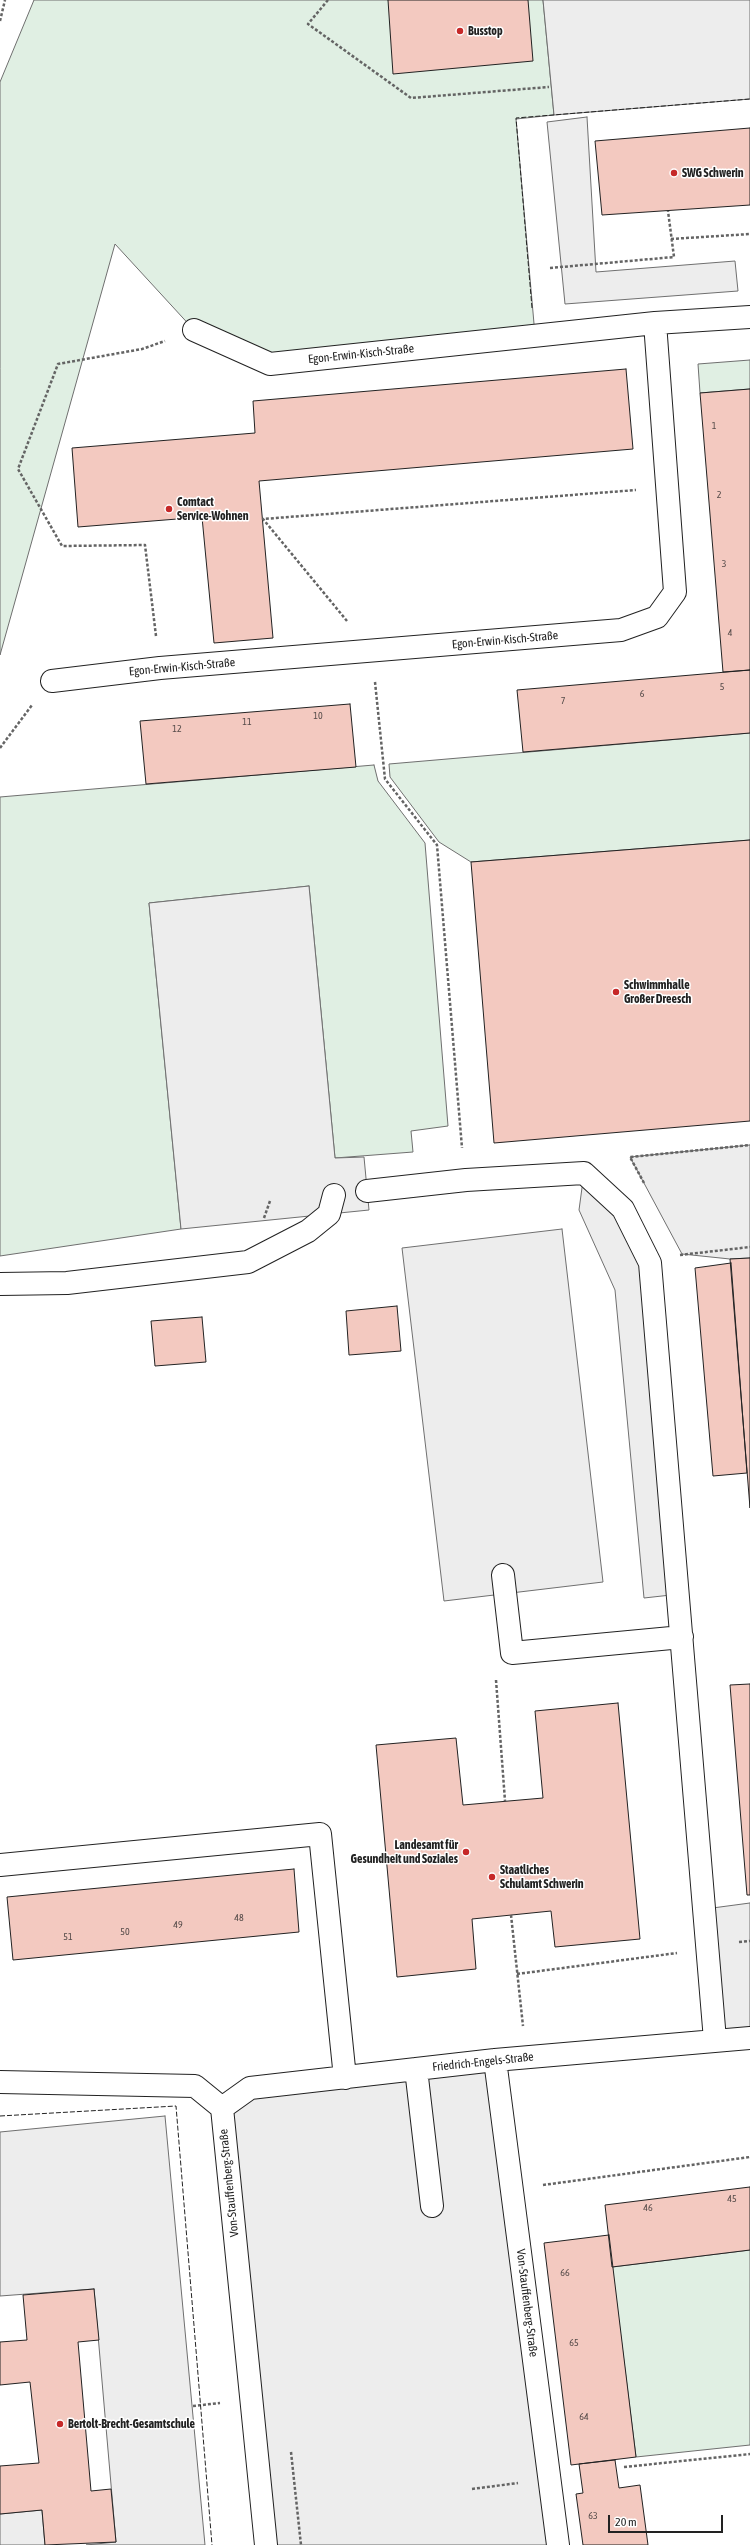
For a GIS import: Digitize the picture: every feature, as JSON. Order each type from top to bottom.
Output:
[{"type":"street","name":"Egon-Erwin-Kisch-Straße","points":[[194,330],[270,364],[655,323],[750,317]]},
{"type":"street","name":"Egon-Erwin-Kisch-Straße","points":[[52,680],[160,668],[372,652],[620,630],[657,617],[675,592],[655,323]]},
{"type":"street","points":[[368,1191],[466,1180],[584,1173],[623,1209],[650,1263],[715,2040]]},
{"type":"street","points":[[0,1284],[67,1283],[248,1262],[308,1231],[329,1214],[334,1195]]},
{"type":"street","points":[[503,1575],[512,1653],[682,1638]]},
{"type":"street","points":[[0,1865],[320,1834],[345,2078]]},
{"type":"street","name":"Friedrich-Engels-Straße","points":[[222,2108],[250,2088],[496,2060],[750,2038]]},
{"type":"street","name":"Von-Stauffenberg-Straße","points":[[496,2060],[558,2545]]},
{"type":"street","points":[[416,2070],[432,2206]]},
{"type":"street","points":[[0,2082],[195,2086],[222,2108]]},
{"type":"street","name":"Von-Stauffenberg-Straße","points":[[222,2108],[266,2545]]},
{"type":"path","points":[[0,21],[5,0]]},
{"type":"path","points":[[328,0],[308,24],[410,98],[549,87]]},
{"type":"path","points":[[550,268],[674,257],[668,211]]},
{"type":"path","points":[[671,239],[750,234]]},
{"type":"path","points":[[160,668],[145,545],[62,546],[18,470],[58,364],[142,349],[194,330]]},
{"type":"path","points":[[462,1150],[437,845],[385,779],[372,652],[263,519],[667,487]]},
{"type":"path","points":[[0,748],[52,680]]},
{"type":"path","points":[[645,1185],[630,1157],[750,1145]]},
{"type":"path","points":[[678,1247],[682,1254]]},
{"type":"path","points":[[650,1263],[682,1254],[750,1247]]},
{"type":"path","points":[[496,1678],[505,1801]]},
{"type":"path","points":[[511,1915],[526,2058]]},
{"type":"path","points":[[517,1974],[672,1955],[708,1945]]},
{"type":"path","points":[[512,2190],[750,2157]]},
{"type":"path","points":[[624,2467],[750,2454]]},
{"type":"green space","points":[[34,0],[543,0],[554,115],[516,119],[535,335],[270,364],[194,330],[115,244],[0,655],[0,82]]},
{"type":"green space","points":[[750,360],[750,389],[700,393],[698,364]]},
{"type":"green space","points":[[750,733],[750,840],[471,862],[439,842],[390,777],[389,764]]},
{"type":"green space","points":[[374,765],[378,781],[425,843],[448,1126],[411,1131],[413,1152],[335,1158],[309,886],[149,903],[181,1229],[0,1256],[0,797]]},
{"type":"green space","points":[[750,2250],[750,2445],[636,2457],[612,2267]]},
{"type":"shaded area","points":[[543,0],[750,0],[750,99],[554,115]]},
{"type":"shaded area","points":[[587,117],[596,272],[735,261],[738,291],[565,304],[547,122]]},
{"type":"shaded area","points":[[309,886],[335,1158],[364,1157],[369,1210],[181,1229],[149,903]]},
{"type":"shaded area","points":[[750,1145],[750,1258],[730,1259],[682,1254],[630,1157]]},
{"type":"shaded area","points":[[584,1173],[650,1263],[680,1594],[644,1598],[615,1290],[579,1210]]},
{"type":"shaded area","points":[[562,1229],[603,1582],[444,1601],[402,1248]]},
{"type":"shaded area","points":[[750,1903],[750,2038],[715,2040],[705,1909]]},
{"type":"shaded area","points":[[495,2060],[558,2545],[266,2545],[222,2108],[250,2088]]},
{"type":"shaded area","points":[[165,2116],[205,2545],[86,2545],[116,2542],[94,2289],[0,2296],[0,2132]]},
{"type":"shaded area","points":[[42,2510],[45,2545],[0,2545],[0,2514]]},
{"type":"building","name":"Busstop","points":[[388,0],[528,0],[533,61],[393,74]]},
{"type":"building","name":"SWG Schwerin","points":[[750,128],[750,205],[602,215],[595,141]]},
{"type":"building","name":"Comtact Service-Wohnen","points":[[626,369],[633,449],[259,481],[273,638],[214,643],[202,517],[78,527],[72,448],[255,433],[253,401]]},
{"type":"building","points":[[750,389],[750,670],[723,672],[700,393]]},
{"type":"building","points":[[750,670],[750,733],[523,752],[517,690]]},
{"type":"building","points":[[350,704],[356,767],[146,784],[140,721]]},
{"type":"building","name":"Schwimmhalle Großer Dreesch","points":[[750,840],[750,1121],[494,1143],[471,862]]},
{"type":"building","points":[[750,1258],[750,1508],[730,1259]]},
{"type":"building","points":[[731,1263],[747,1473],[713,1476],[695,1268]]},
{"type":"building","points":[[397,1306],[401,1351],[349,1355],[346,1311]]},
{"type":"building","points":[[202,1317],[206,1362],[155,1366],[151,1321]]},
{"type":"building","points":[[750,1684],[750,1895],[747,1895],[730,1685]]},
{"type":"building","points":[[618,1703],[640,1939],[555,1947],[551,1911],[472,1919],[476,1969],[397,1977],[376,1745],[456,1738],[463,1805],[543,1798],[535,1711]]},
{"type":"building","points":[[294,1869],[299,1932],[13,1960],[7,1897]]},
{"type":"building","points":[[750,2187],[750,2250],[612,2267],[605,2205]]},
{"type":"building","points":[[609,2235],[636,2457],[571,2465],[544,2243]]},
{"type":"building","name":"Bertolt-Brecht-Gesamtschule","points":[[94,2289],[99,2340],[78,2342],[91,2491],[111,2489],[116,2542],[45,2545],[42,2510],[0,2514],[0,2466],[39,2463],[30,2382],[0,2385],[0,2342],[27,2340],[23,2295]]},
{"type":"building","points":[[615,2460],[619,2488],[640,2485],[648,2545],[583,2545],[576,2494],[583,2493],[579,2464]]},
{"type":"fence","points":[[532,308],[516,118],[750,99]]},
{"type":"fence","points":[[0,2116],[176,2106],[212,2545]]},
{"type":"place","name":"Busstop","points":[[460,31]]},
{"type":"place","name":"SWG Schwerin","points":[[674,173]]},
{"type":"place","name":"Comtact Service-Wohnen","points":[[169,509]]},
{"type":"place","name":"Schwimmhalle Großer Dreesch","points":[[616,992]]},
{"type":"place","name":"Landesamt für Gesundheit und Soziales","points":[[466,1852]]},
{"type":"place","name":"Staatliches Schulamt Schwerin","points":[[492,1877]]},
{"type":"place","name":"Bertolt-Brecht-Gesamtschule","points":[[60,2424]]}]
